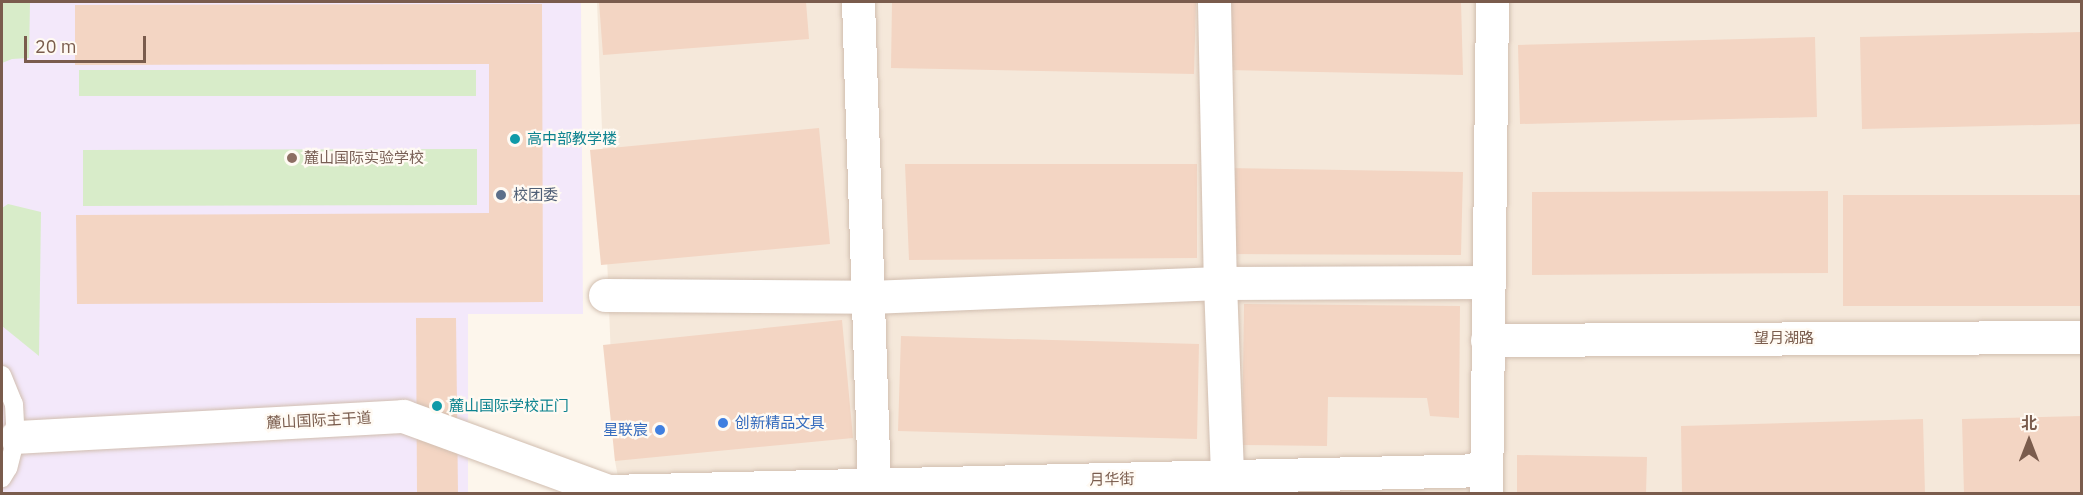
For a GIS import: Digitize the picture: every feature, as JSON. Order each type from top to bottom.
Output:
[{"type":"street","points":[[858,2],[870,297],[874,484]]},
{"type":"street","points":[[1214,2],[1227,476]]},
{"type":"street","points":[[1486,482],[1492,2]]},
{"type":"street","points":[[605,296],[870,297],[1220,283],[1488,282]]},
{"type":"street","name":"望月湖路","points":[[1487,340],[2082,337]]},
{"type":"street","name":"麓山国际主干道","points":[[16,437],[403,416],[608,492]]},
{"type":"street","name":"月华街","points":[[608,492],[874,484],[1131,486],[1227,476],[1486,482]]},
{"type":"lane","points":[[2,375],[14,404],[16,437],[8,468],[2,478]]},
{"type":"shaded area","name":"麓山国际实验学校","points":[[2,2],[581,2],[583,314],[468,314],[468,493],[2,493]]},
{"type":"shaded area","points":[[597,2],[2081,2],[2081,493],[621,493],[615,461]]},
{"type":"green space","points":[[2,2],[30,2],[29,58],[12,59],[2,63]]},
{"type":"green space","points":[[79,70],[476,70],[476,96],[79,96]]},
{"type":"green space","points":[[477,149],[477,205],[83,206],[83,150]]},
{"type":"green space","points":[[8,204],[41,212],[39,356],[2,326],[2,208]]},
{"type":"building","points":[[599,2],[806,2],[809,39],[603,55]]},
{"type":"building","points":[[892,2],[1196,2],[1194,74],[891,68]]},
{"type":"building","points":[[1229,2],[1461,2],[1463,75],[1229,70]]},
{"type":"building","name":"高中部教学楼","points":[[542,4],[543,302],[77,304],[76,215],[489,213],[489,64],[75,65],[75,5]]},
{"type":"building","points":[[2082,32],[2082,124],[1862,129],[1860,37]]},
{"type":"building","points":[[1815,37],[1817,117],[1520,124],[1518,45]]},
{"type":"building","points":[[819,128],[830,244],[601,265],[590,150]]},
{"type":"building","points":[[905,164],[1197,164],[1197,258],[909,260]]},
{"type":"building","points":[[1227,168],[1463,172],[1461,255],[1229,254]]},
{"type":"building","points":[[1828,191],[1828,273],[1532,275],[1532,192]]},
{"type":"building","points":[[1843,195],[2082,195],[2082,306],[1843,306]]},
{"type":"building","points":[[1244,304],[1460,306],[1459,418],[1430,416],[1427,398],[1328,397],[1327,446],[1242,445]]},
{"type":"building","name":"麓山国际学校正门","points":[[416,318],[456,318],[458,494],[417,494]]},
{"type":"building","points":[[842,320],[853,438],[615,461],[603,345]]},
{"type":"building","points":[[901,336],[1199,344],[1197,439],[898,431]]},
{"type":"building","points":[[2082,416],[2082,494],[1964,494],[1962,419]]},
{"type":"building","points":[[1923,419],[1925,494],[1682,494],[1681,426]]},
{"type":"building","points":[[1517,455],[1647,457],[1646,494],[1517,494]]},
{"type":"place","name":"高中部教学楼","points":[[515,139]]},
{"type":"place","name":"麓山国际实验学校","points":[[292,158]]},
{"type":"place","name":"校团委","points":[[501,195]]},
{"type":"place","name":"麓山国际学校正门","points":[[437,406]]},
{"type":"place","name":"创新精品文具","points":[[723,423]]},
{"type":"place","name":"星联宸","points":[[660,430]]}]
